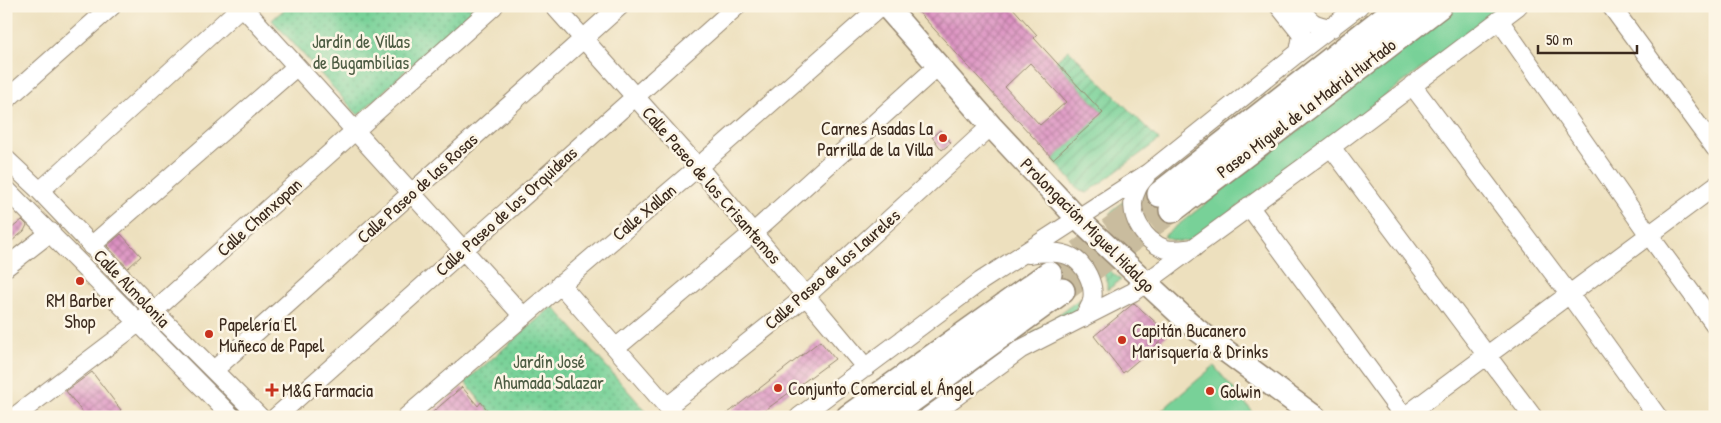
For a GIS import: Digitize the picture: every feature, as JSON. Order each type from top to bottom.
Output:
[{"type":"highway","name":"Paseo Miguel de la Madrid Hurtado","points":[[1160,192],[1400,6]]},
{"type":"highway","name":"Paseo Miguel de la Madrid Hurtado","points":[[1160,192],[1439,6]]},
{"type":"highway","points":[[849,417],[1056,283],[888,417]]},
{"type":"main road","name":"Prolongación Miguel Hidalgo","points":[[879,7],[935,63],[1078,219],[1196,329],[1315,417]]},
{"type":"street","points":[[6,89],[100,6]]},
{"type":"street","points":[[6,100],[112,6]]},
{"type":"street","points":[[40,191],[242,6],[523,316]]},
{"type":"street","name":"Calle Chanxopan","points":[[14,417],[154,311],[494,6]]},
{"type":"street","name":"Calle Paseo de los Crisantemos","points":[[554,6],[698,167],[866,368]]},
{"type":"street","name":"Calle Paseo de las Rosas","points":[[214,370],[620,6]]},
{"type":"street","name":"Calle Paseo de los Orquideas","points":[[276,417],[737,6]]},
{"type":"street","points":[[1279,6],[1302,35],[1299,52]]},
{"type":"street","points":[[1298,6],[1316,26],[1332,28]]},
{"type":"street","points":[[799,417],[981,281],[1078,219],[1160,192],[1299,52],[1359,6]]},
{"type":"street","points":[[928,417],[1021,349],[1133,292],[1249,206],[1332,148],[1412,85],[1518,6]]},
{"type":"street","points":[[1611,6],[1715,148]]},
{"type":"street","name":"Calle Xallan","points":[[406,417],[698,167],[879,7]]},
{"type":"street","points":[[1500,20],[1649,235],[1715,325]]},
{"type":"street","points":[[616,347],[754,232],[935,63]]},
{"type":"street","points":[[92,246],[296,67]]},
{"type":"street","points":[[1412,85],[1569,294],[1658,417]]},
{"type":"street","name":"Calle Paseo de los Laureles","points":[[672,412],[806,296],[991,126]]},
{"type":"street","points":[[1332,148],[1533,417]]},
{"type":"street","name":"Calle Almolonia","points":[[6,158],[260,417]]},
{"type":"street","points":[[1249,206],[1404,417],[1715,186]]},
{"type":"street","name":"Calle Almolonia","points":[[6,188],[139,323],[224,414]]},
{"type":"street","points":[[1160,192],[1136,190],[1133,205],[1137,223],[1148,238],[1165,249],[1179,250],[1195,247]]},
{"type":"street","points":[[6,266],[51,232]]},
{"type":"street","points":[[1024,254],[1046,251],[1069,256],[1084,268],[1092,286],[1092,303],[1083,318]]},
{"type":"street","points":[[560,284],[672,412]]},
{"type":"green space","name":"Jardín de Villas de Bugambilias","points":[[288,6],[476,6],[358,115],[272,20]]},
{"type":"green space","points":[[1458,6],[1505,6],[1192,241],[1177,241],[1164,236]]},
{"type":"green space","points":[[1069,50],[1159,140],[1087,193],[1080,191],[1053,159],[1103,113],[1056,61]]},
{"type":"green space","points":[[1124,201],[1123,214],[1126,227],[1110,213]]},
{"type":"green space","points":[[1102,264],[1121,280],[1107,290],[1107,280],[1100,266]]},
{"type":"green space","points":[[1081,298],[1073,315],[1028,337]]},
{"type":"green space","name":"Jardín José Ahumada Salazar","points":[[553,306],[651,417],[493,417],[465,382]]},
{"type":"green space","name":"Golwin","points":[[1214,366],[1257,417],[1154,417]]},
{"type":"building","points":[[913,6],[1011,6],[1037,35],[1034,38],[1103,113],[1053,159]],"holes":[[[1030,63],[1066,102],[1040,125],[1005,87]]]},
{"type":"building","points":[[940,130],[951,143],[942,150],[932,137]]},
{"type":"building","points":[[22,220],[27,225],[24,231],[12,241],[6,233]]},
{"type":"building","points":[[121,234],[141,256],[128,268],[107,246]]},
{"type":"building","points":[[1134,303],[1169,334],[1123,373],[1094,336]]},
{"type":"building","name":"Conjunto Comercial el Ángel","points":[[820,341],[835,359],[756,417],[723,417]]},
{"type":"building","points":[[92,372],[121,410],[113,417],[86,417],[66,391]]},
{"type":"building","points":[[462,387],[478,406],[481,402],[493,417],[427,417]]},
{"type":"tunnel","points":[[1049,274],[1160,194]]},
{"type":"tunnel","points":[[1062,291],[1172,210]]},
{"type":"place","name":"Carnes Asadas La Parrilla de la Villa","points":[[943,138]]},
{"type":"place","name":"RM Barber Shop","points":[[80,281]]},
{"type":"place","name":"Papelería El Muñeco de Papel","points":[[209,334]]},
{"type":"place","name":"Capitán Bucanero Marisquería & Drinks","points":[[1122,340]]},
{"type":"place","name":"Conjunto Comercial el Ángel","points":[[778,388]]},
{"type":"place","name":"M&G Farmacia","points":[[272,390]]},
{"type":"place","name":"Golwin","points":[[1210,391]]}]
